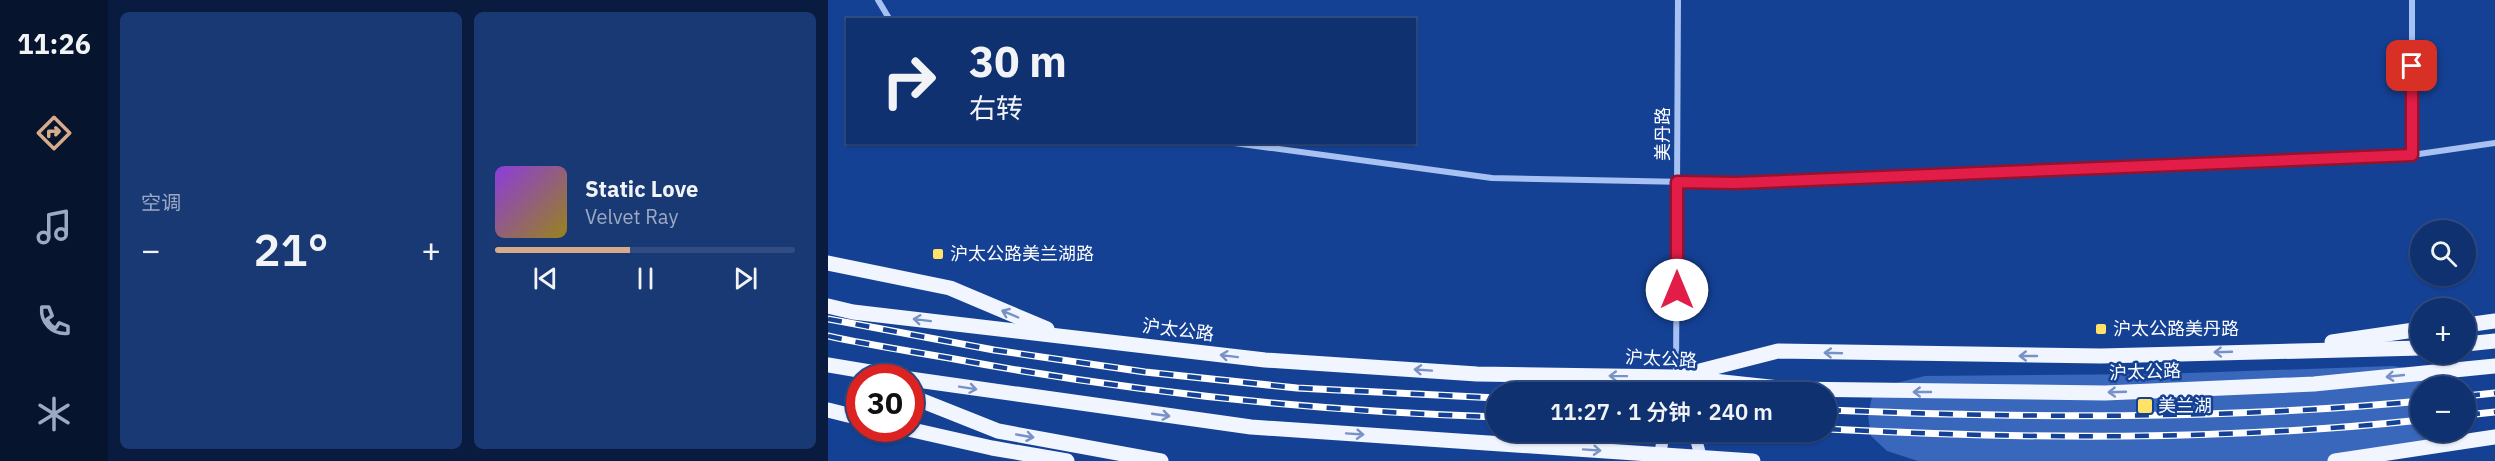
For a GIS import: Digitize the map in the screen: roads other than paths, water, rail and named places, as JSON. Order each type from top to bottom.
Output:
[{"type":"main road","points":[[828,263],[950,288],[1064,336]]},
{"type":"main road","name":"沪太公路","points":[[828,306],[853,312],[1265,360],[1454,373],[1676,377],[1789,389],[2105,393],[2314,384],[2495,366]]},
{"type":"main road","points":[[2476,324],[2495,321]]},
{"type":"main road","points":[[2281,350],[2410,331]]},
{"type":"main road","points":[[2476,343],[2495,341]]},
{"type":"main road","points":[[1676,377],[1778,351],[2101,356],[2410,348]]},
{"type":"main road","points":[[924,381],[1251,427],[1702,460],[1753,461]]},
{"type":"main road","points":[[924,402],[998,431],[1161,461]]},
{"type":"main road","points":[[828,410],[846,414]]},
{"type":"main road","points":[[924,433],[992,448],[1067,461]]},
{"type":"main road","points":[[2335,461],[2495,437]]},
{"type":"main road","points":[[1645,461],[1659,457]]},
{"type":"street","points":[[878,0],[889,18]]},
{"type":"street","name":"美丹路","points":[[1676,377],[1678,0]]},
{"type":"street","points":[[2412,0],[2412,155]]},
{"type":"street","points":[[1242,144],[1492,178],[1736,183],[2412,155],[2495,143]]},
{"type":"street","points":[[1675,382],[1676,377]]},
{"type":"street","points":[[1676,377],[1678,382]]},
{"type":"street","points":[[1659,457],[1662,442]]},
{"type":"street","points":[[1697,442],[1702,460]]},
{"type":"railway","points":[[828,319],[994,350],[1145,372],[1297,388],[1486,397]]},
{"type":"railway","points":[[828,336],[1017,370],[1153,390],[1290,405],[1486,417]]},
{"type":"railway","points":[[2476,395],[2495,393]]},
{"type":"railway","points":[[1837,410],[1976,415],[2124,416],[2272,412],[2410,402]]},
{"type":"railway","points":[[2476,414],[2495,412]]},
{"type":"railway","points":[[1837,429],[1976,435],[2198,435],[2272,432],[2410,421]]},
{"type":"place","name":"沪太公路美兰湖路","points":[[938,254]]},
{"type":"place","name":"沪太公路美丹路","points":[[2101,329]]},
{"type":"place","name":"美兰湖","points":[[2145,406]]}]
